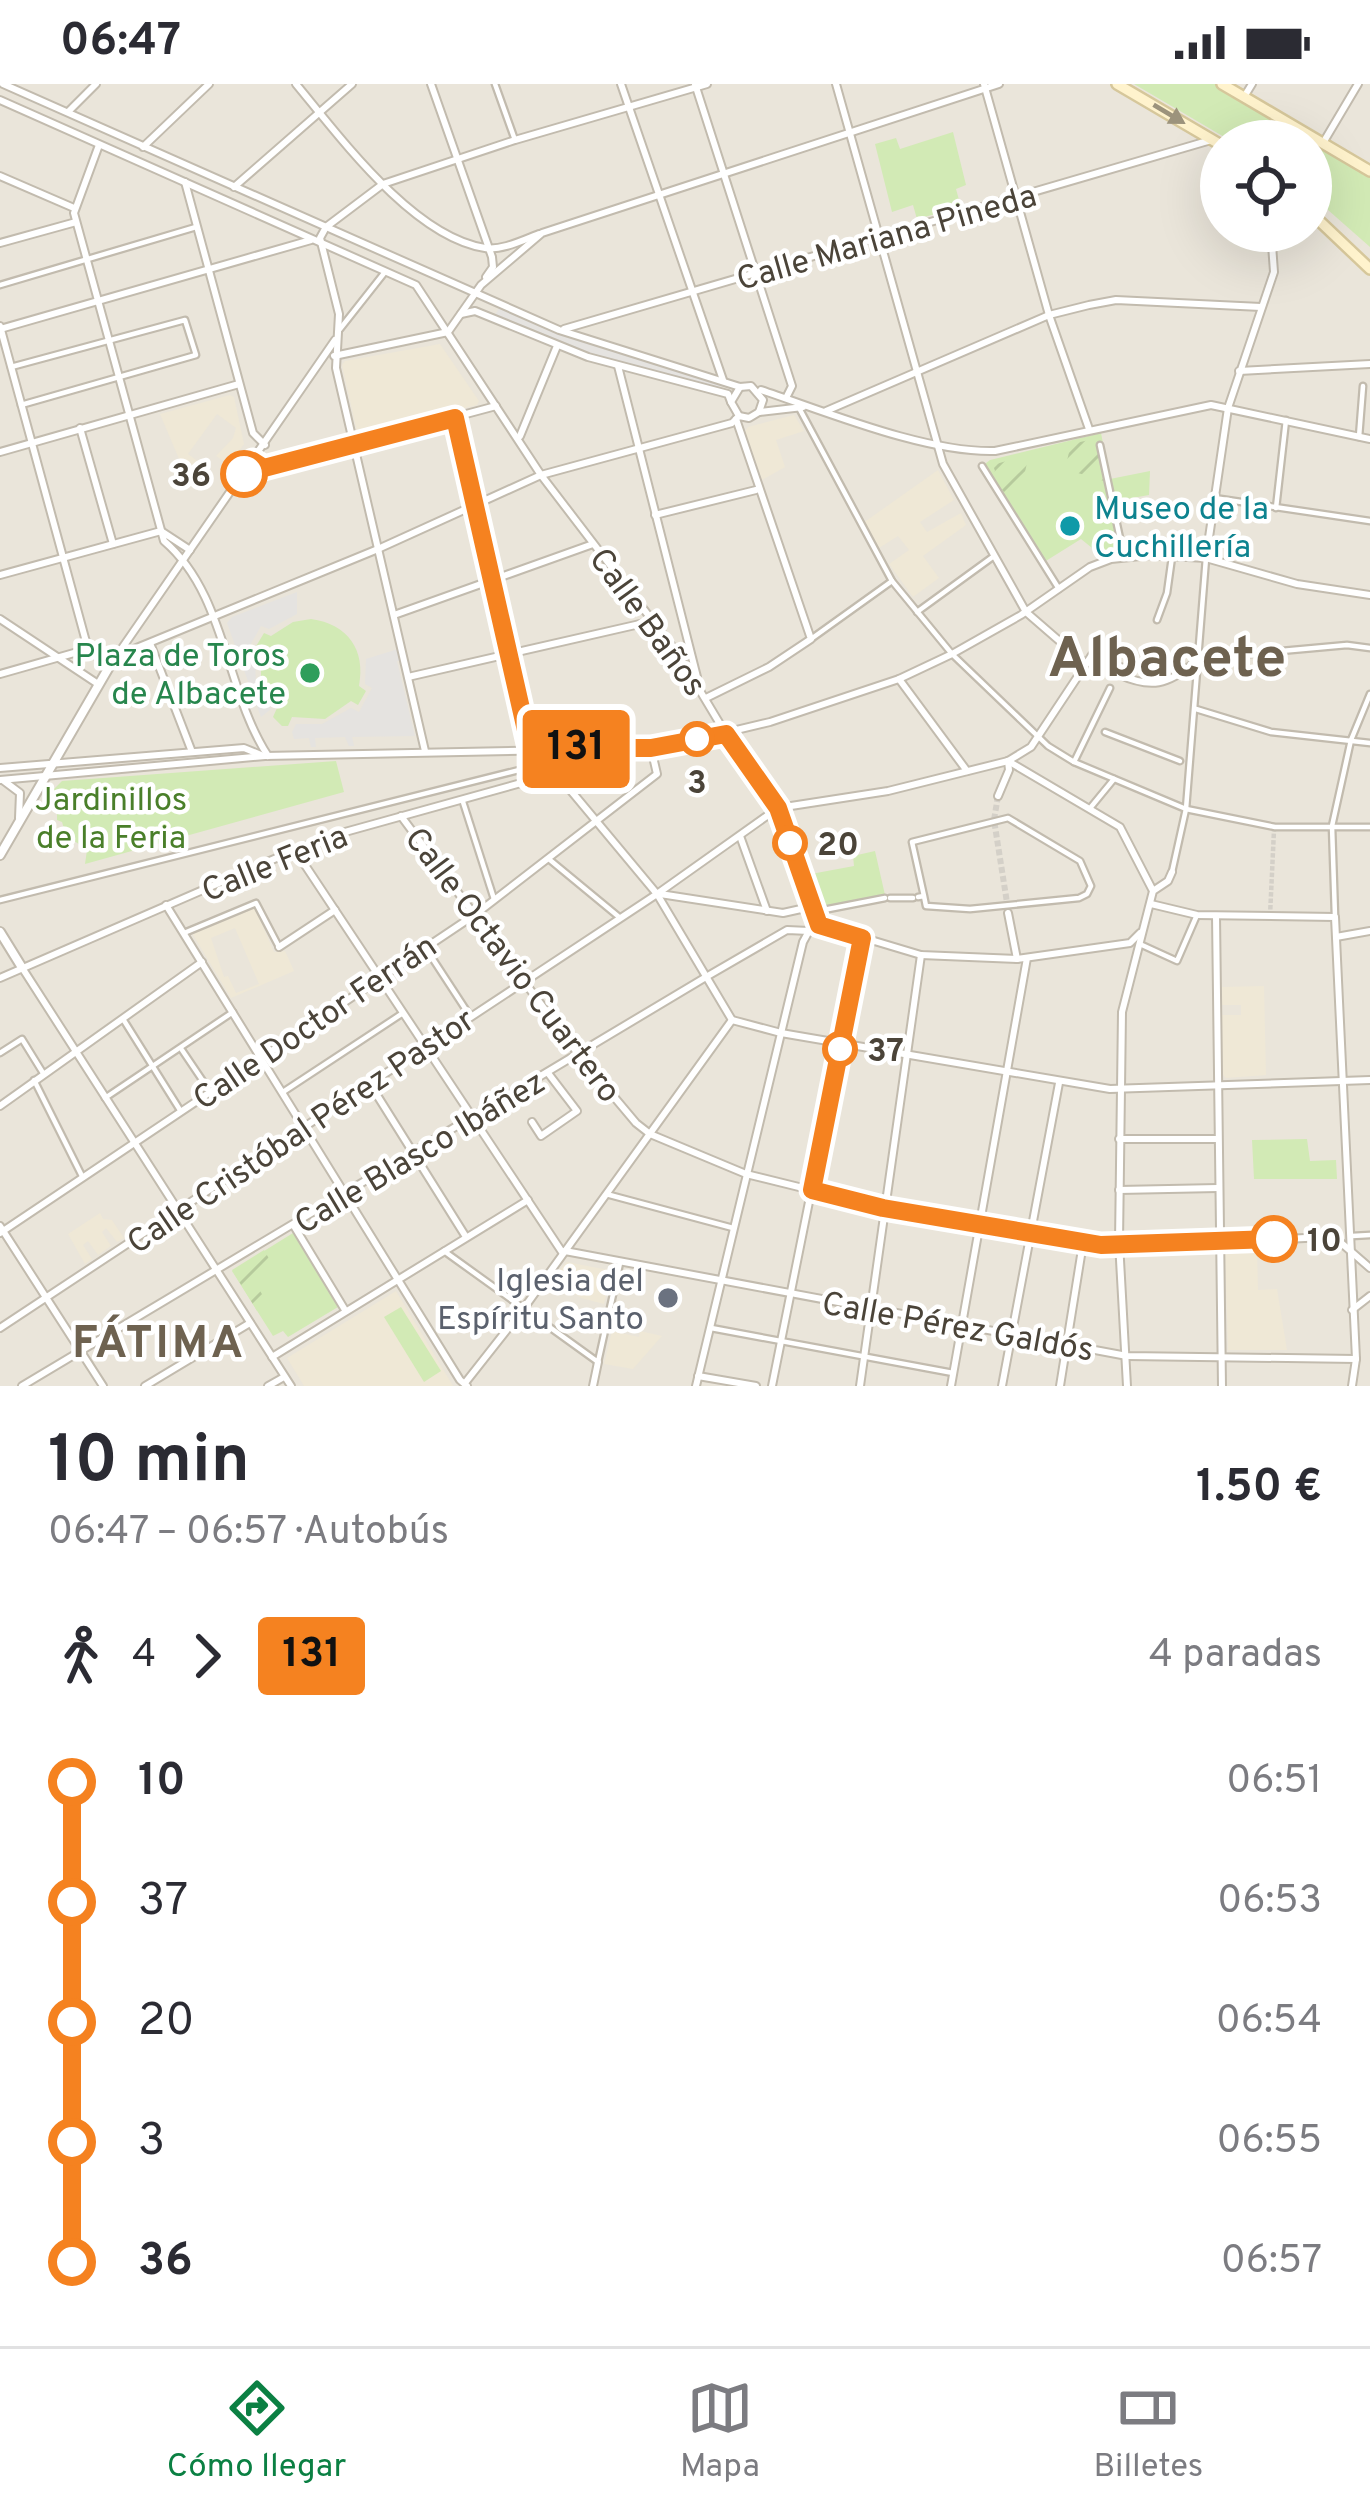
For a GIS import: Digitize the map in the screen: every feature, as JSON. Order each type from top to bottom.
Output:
[{"type":"main road","points":[[1117,84],[1200,133]]},
{"type":"main road","points":[[1222,84],[1283,120]]},
{"type":"main road","points":[[1332,149],[1370,171]]},
{"type":"main road","points":[[1332,233],[1370,269]]},
{"type":"street","points":[[3,84],[559,330],[936,445],[995,451],[1205,406],[1370,439]]},
{"type":"street","points":[[68,112],[96,84]]},
{"type":"street","points":[[142,147],[209,84]]},
{"type":"street","points":[[296,84],[383,184],[444,231],[490,250],[999,84]]},
{"type":"street","points":[[234,187],[352,84]]},
{"type":"street","points":[[430,84],[490,250],[493,266],[483,283]]},
{"type":"street","points":[[495,84],[515,140]]},
{"type":"street","points":[[621,84],[723,380]]},
{"type":"street","points":[[109,667],[88,649],[0,328],[318,240],[326,227],[383,184],[707,84]]},
{"type":"street","points":[[836,84],[936,445],[1029,615],[1087,664]]},
{"type":"street","points":[[1244,97],[1252,84]]},
{"type":"street","points":[[1332,129],[1358,84]]},
{"type":"street","points":[[695,86],[793,390],[786,398]]},
{"type":"street","points":[[985,86],[1049,315],[1088,429]]},
{"type":"street","points":[[0,100],[386,270],[419,289],[440,314],[452,317],[475,311],[557,346],[730,398]]},
{"type":"street","points":[[99,145],[74,208],[76,222],[164,542],[184,559],[213,617],[266,756]]},
{"type":"street","name":"Calle Mariana Pineda","points":[[559,330],[1200,147]]},
{"type":"street","points":[[0,176],[74,208]]},
{"type":"street","points":[[185,182],[253,434],[265,445]]},
{"type":"street","points":[[0,243],[76,222]]},
{"type":"street","points":[[0,285],[197,226]]},
{"type":"street","points":[[319,365],[349,351],[448,332],[474,292],[542,233]]},
{"type":"street","points":[[318,240],[339,333],[335,355],[353,445],[425,751]]},
{"type":"street","points":[[1153,891],[1172,872],[1186,809],[1185,762],[1196,709],[1195,660],[1214,498],[1228,408],[1274,272],[1273,252]]},
{"type":"street","points":[[0,855],[98,683],[386,270]]},
{"type":"street","points":[[483,283],[489,298]]},
{"type":"street","name":"Calle Baños","points":[[419,289],[541,475],[700,686],[726,734],[778,808],[819,925]]},
{"type":"street","points":[[116,656],[378,549],[541,475],[759,412],[798,406],[824,410],[1049,315],[1116,300],[1262,307]]},
{"type":"street","points":[[11,367],[185,320],[196,355],[21,405]]},
{"type":"street","points":[[519,439],[557,346]]},
{"type":"street","points":[[1240,370],[1370,364]]},
{"type":"street","points":[[618,366],[700,686]]},
{"type":"street","points":[[0,452],[240,384]]},
{"type":"street","points":[[751,386],[762,395],[759,412]]},
{"type":"street","points":[[1359,436],[1363,386]]},
{"type":"street","points":[[730,398],[740,387]]},
{"type":"street","points":[[730,398],[811,639]]},
{"type":"street","points":[[253,461],[264,468],[496,406]]},
{"type":"street","points":[[798,406],[892,581],[952,654],[1040,737],[1074,762],[1186,809],[1275,828],[1370,827]]},
{"type":"street","points":[[455,418],[528,748]]},
{"type":"street","points":[[1276,508],[1286,420]]},
{"type":"street","points":[[80,428],[113,544]]},
{"type":"street","points":[[1100,445],[1124,557],[1162,552],[1206,558],[1318,588],[1370,595]]},
{"type":"street","points":[[982,466],[1059,589]]},
{"type":"street","points":[[655,515],[758,489]]},
{"type":"street","points":[[1214,498],[1370,521]]},
{"type":"street","points":[[0,574],[161,531],[190,550]]},
{"type":"street","points":[[394,615],[593,544]]},
{"type":"street","points":[[917,612],[994,556]]},
{"type":"street","points":[[1157,620],[1172,556]]},
{"type":"street","name":"Calle Feria","points":[[0,780],[266,756],[651,748],[726,734],[899,679],[1029,615],[1090,567],[1124,557]]},
{"type":"street","points":[[706,698],[769,667],[892,581]]},
{"type":"street","points":[[0,619],[98,683]]},
{"type":"street","points":[[408,677],[653,621]]},
{"type":"street","points":[[150,643],[192,752]]},
{"type":"street","points":[[1121,667],[1118,674],[1154,686],[1170,681],[1195,660],[1348,645],[1370,648]]},
{"type":"street","points":[[0,674],[88,649]]},
{"type":"street","points":[[778,808],[859,797],[1008,761],[1040,737],[1092,655]]},
{"type":"street","points":[[899,679],[967,771]]},
{"type":"street","points":[[1074,762],[1110,688]]},
{"type":"street","points":[[1352,1386],[1356,1359],[1332,826],[1351,740],[1370,694]]},
{"type":"street","points":[[1196,709],[1271,732],[1370,743]]},
{"type":"street","points":[[1105,732],[1185,762]]},
{"type":"street","name":"Calle Feria","points":[[0,768],[244,748],[266,756]]},
{"type":"street","name":"Calle Feria","points":[[528,748],[560,777]]},
{"type":"street","name":"Calle Feria","points":[[0,978],[296,850],[401,816],[560,777],[570,770],[628,758],[651,748]]},
{"type":"street","name":"Calle Doctor Ferrán","points":[[1,1230],[476,914],[657,774],[651,748]]},
{"type":"street","points":[[0,900],[541,762],[553,750],[565,759],[560,777],[657,894],[732,1020],[1059,1083],[1119,1089],[1370,1080]]},
{"type":"street","points":[[1008,761],[1120,827],[1153,891],[1122,1012],[1119,1247],[1127,1386]]},
{"type":"street","points":[[998,796],[1008,761]]},
{"type":"street","points":[[1090,809],[1114,779]]},
{"type":"street","points":[[0,780],[14,784],[20,793],[18,821]]},
{"type":"street","points":[[462,800],[494,899]]},
{"type":"street","name":"Calle Cristóbal Pérez Pastor","points":[[0,1328],[657,894],[778,808]]},
{"type":"street","name":"Calle Octavio Cuartero","points":[[401,816],[578,1054],[650,1134],[746,1174],[883,1208],[1084,1243],[1119,1247],[1322,1237],[1348,1249]]},
{"type":"street","points":[[1008,818],[1080,861],[1090,886],[1079,898],[970,910],[926,906],[918,897],[912,842],[1008,818]]},
{"type":"street","points":[[739,835],[767,911]]},
{"type":"street","points":[[296,850],[564,1252]]},
{"type":"street","points":[[549,859],[619,917]]},
{"type":"street","points":[[657,894],[767,911],[801,909],[807,896]]},
{"type":"street","points":[[813,912],[918,897]]},
{"type":"street","points":[[184,933],[256,903],[279,947],[335,910]]},
{"type":"street","points":[[1151,904],[1197,915],[1335,916]]},
{"type":"street","points":[[166,905],[465,1386],[732,1020]]},
{"type":"street","points":[[1008,913],[1017,959]]},
{"type":"street","points":[[1142,945],[1177,962],[1197,915]]},
{"type":"street","points":[[1216,916],[1222,1386]]},
{"type":"street","points":[[819,925],[921,955],[1017,959],[1128,943],[1142,930]]},
{"type":"street","name":"Calle Blasco Ibáñez","points":[[22,1386],[706,977],[788,930],[809,931],[819,925]]},
{"type":"street","points":[[696,1386],[802,942],[809,931]]},
{"type":"street","points":[[1336,937],[1370,931]]},
{"type":"street","points":[[0,932],[290,1386]]},
{"type":"street","points":[[772,1386],[862,938]]},
{"type":"street","points":[[425,947],[470,1016]]},
{"type":"street","points":[[860,1386],[921,955]]},
{"type":"street","points":[[951,1386],[1027,958]]},
{"type":"street","points":[[0,1106],[202,962]]},
{"type":"street","points":[[105,1098],[233,1012]]},
{"type":"street","points":[[283,1092],[404,1012]]},
{"type":"street","points":[[122,1018],[181,1110]]},
{"type":"street","points":[[0,1053],[22,1039],[44,1073]]},
{"type":"street","points":[[181,1048],[209,1090]]},
{"type":"street","points":[[532,1122],[541,1136],[577,1111],[548,1073]]},
{"type":"street","points":[[34,1080],[82,1176]]},
{"type":"street","points":[[1001,1386],[1059,1083]]},
{"type":"street","points":[[370,1084],[466,1238]]},
{"type":"street","points":[[1119,1138],[1216,1138]]},
{"type":"street","points":[[1119,1190],[1218,1189]]},
{"type":"street","points":[[606,1194],[733,1228]]},
{"type":"street","points":[[272,1357],[528,1200]]},
{"type":"street","points":[[294,1226],[345,1311]]},
{"type":"street","points":[[1,1230],[103,1386]]},
{"type":"street","points":[[1348,1236],[1370,1235]]},
{"type":"street","points":[[1060,1386],[1084,1243]]},
{"type":"street","points":[[1348,1249],[1370,1268]]},
{"type":"street","points":[[444,1251],[598,1362]]},
{"type":"street","name":"Calle Pérez Galdós","points":[[564,1252],[1127,1356],[1356,1359]]},
{"type":"street","points":[[593,1386],[620,1263]]},
{"type":"street","points":[[1352,1310],[1370,1297]]},
{"type":"street","points":[[145,1386],[250,1322]]},
{"type":"street","points":[[711,1328],[953,1374]]},
{"type":"street","points":[[268,1386],[284,1376]]},
{"type":"street","points":[[698,1376],[755,1386]]},
{"type":"shaded area","points":[[0,84],[1370,84],[1370,1386],[0,1386]]},
{"type":"shaded area","points":[[500,307],[591,344],[716,378],[722,391],[588,356],[493,318]]},
{"type":"shaded area","points":[[440,344],[479,401],[477,405],[358,436],[342,365],[345,361]]},
{"type":"shaded area","points":[[230,395],[244,444],[229,465],[216,456],[236,428],[217,414],[188,454],[199,462],[193,472],[185,473],[160,414]]},
{"type":"shaded area","points":[[794,415],[804,431],[776,440],[785,467],[762,480],[745,431]]},
{"type":"shaded area","points":[[938,470],[954,500],[920,522],[927,532],[961,513],[966,525],[923,556],[939,578],[913,597],[889,564],[909,550],[898,536],[879,548],[863,523]]},
{"type":"shaded area","points":[[297,592],[297,614],[269,629],[261,626],[248,649],[255,654],[256,688],[271,709],[261,717],[227,623]]},
{"type":"shaded area","points":[[398,649],[415,736],[352,737],[354,746],[345,737],[315,738],[316,747],[311,747],[309,738],[294,739],[296,724],[322,724],[351,708],[359,712],[372,688],[365,684],[366,659]]},
{"type":"shaded area","points":[[254,906],[274,952],[285,951],[294,971],[231,998],[192,933]],"holes":[[[235,928],[259,984],[236,993],[228,976],[224,977],[211,938]]]},
{"type":"shaded area","points":[[1264,986],[1266,1075],[1226,1078],[1222,1074],[1222,1015],[1241,1015],[1241,1005],[1222,1005],[1222,987]]},
{"type":"shaded area","points":[[100,1213],[103,1219],[112,1220],[124,1238],[117,1242],[106,1228],[102,1232],[111,1246],[98,1255],[88,1241],[83,1245],[92,1259],[85,1264],[68,1234]]},
{"type":"shaded area","points":[[1257,1249],[1258,1290],[1277,1289],[1287,1350],[1228,1350],[1225,1253]]},
{"type":"shaded area","points":[[567,1262],[608,1270],[604,1304],[581,1298],[552,1277]]},
{"type":"shaded area","points":[[396,1291],[453,1386],[304,1386],[287,1358]]},
{"type":"shaded area","points":[[612,1331],[662,1336],[633,1369],[604,1364]]},
{"type":"green space","points":[[1134,84],[1215,84],[1276,120],[1200,123]]},
{"type":"green space","points":[[953,132],[966,185],[956,189],[961,207],[917,219],[913,205],[892,212],[875,144],[896,138],[900,149]]},
{"type":"green space","points":[[1332,153],[1370,175],[1370,247],[1332,214]]},
{"type":"green space","points":[[1101,433],[1110,479],[1150,471],[1149,495],[1115,501],[1124,548],[1097,552],[1081,539],[1041,564],[981,467],[990,460]]},
{"type":"green space","points":[[1094,439],[1088,450],[1098,454],[1104,481],[1065,469],[1071,444]]},
{"type":"green space","points":[[1020,457],[1027,463],[1019,499],[1012,503],[992,476],[993,465]]},
{"type":"green space","name":"Plaza de Toros de Albacete","points":[[311,619],[335,627],[352,641],[360,661],[359,686],[366,691],[358,705],[351,701],[325,719],[292,717],[288,726],[282,726],[273,717],[277,708],[261,684],[261,652],[255,648],[264,633],[271,636],[293,622]]},
{"type":"green space","name":"Jardinillos de la Feria","points":[[336,761],[344,792],[85,864],[87,850],[66,835],[57,820],[57,796],[51,792],[62,781]]},
{"type":"green space","points":[[875,851],[885,895],[823,908],[811,874],[854,866],[853,856]]},
{"type":"green space","points":[[1307,1139],[1310,1161],[1336,1160],[1337,1179],[1254,1179],[1252,1140]]},
{"type":"green space","points":[[293,1233],[338,1307],[288,1337],[283,1331],[273,1336],[232,1271]]},
{"type":"green space","points":[[264,1250],[271,1262],[251,1276],[268,1304],[257,1311],[232,1270]]},
{"type":"green space","points":[[401,1307],[441,1371],[424,1382],[384,1317]]},
{"type":"tunnel","points":[[998,796],[994,820],[1008,909]]},
{"type":"tunnel","points":[[1270,916],[1274,830]]},
{"type":"bus line","name":"131","points":[[244,474],[253,461],[264,468],[455,418],[530,748],[651,748],[726,734],[778,808],[819,925],[862,938],[812,1190],[883,1208],[1119,1247],[1274,1239]]},
{"type":"place","name":"36","points":[[244,474]]},
{"type":"place","name":"Museo de la Cuchillería","points":[[1070,526]]},
{"type":"place","name":"Plaza de Toros de Albacete","points":[[310,673]]},
{"type":"place","name":"3","points":[[697,739]]},
{"type":"place","name":"20","points":[[790,843]]},
{"type":"place","name":"37","points":[[840,1049]]},
{"type":"place","name":"10","points":[[1274,1239]]},
{"type":"place","name":"Iglesia del Espíritu Santo","points":[[668,1298]]},
{"type":"district","name":"Albacete","points":[[1167,656]]},
{"type":"district","name":"FÁTIMA","points":[[159,1341]]}]
